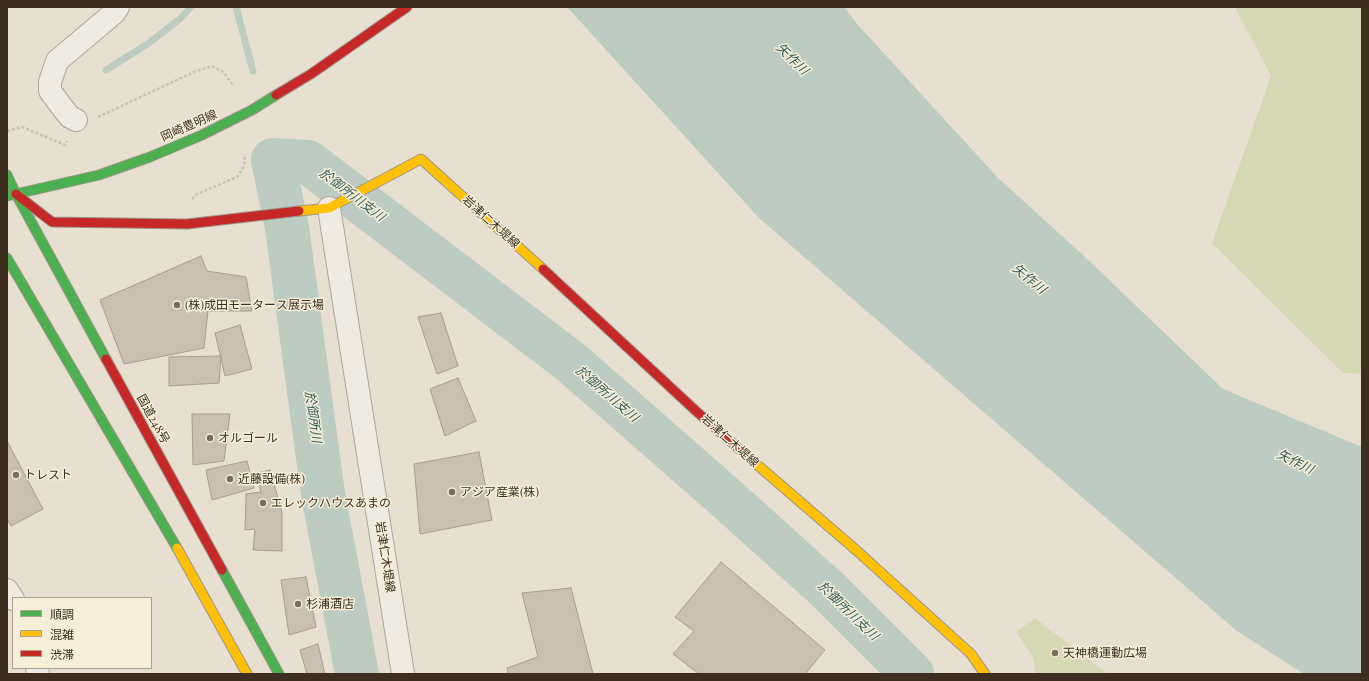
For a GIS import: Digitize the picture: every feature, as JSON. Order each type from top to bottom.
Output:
[{"type":"main road","name":"岡崎豊明線","points":[[11,195],[99,175],[150,157],[202,135],[252,110],[310,74],[363,39],[407,7]]},
{"type":"main road","name":"岩津仁木堤線","points":[[329,208],[421,159],[540,266],[696,411],[856,550],[971,654],[985,674]]},
{"type":"main road","name":"国道248号","points":[[7,175],[11,195],[279,674]]},
{"type":"main road","points":[[11,195],[52,222],[187,224],[329,208]]},
{"type":"main road","points":[[7,258],[187,565],[247,674]]},
{"type":"street","points":[[76,120],[70,117],[50,91],[50,82],[57,62],[114,13],[118,7]]},
{"type":"street","name":"岩津仁木堤線","points":[[329,208],[403,674]]},
{"type":"path","points":[[7,131],[22,127],[65,145],[76,120],[97,117],[196,71],[212,66],[223,72],[234,86]]},
{"type":"path","points":[[187,224],[187,209],[190,200],[197,194],[237,177],[244,166],[245,154]]},
{"type":"green space","points":[[1235,7],[1362,7],[1362,374],[1343,373],[1212,243],[1271,76]]},
{"type":"green space","name":"天神橋運動広場","points":[[1035,618],[1108,674],[1036,674],[1033,657],[1016,632]]},
{"type":"water","name":"矢作川","points":[[567,7],[844,7],[858,25],[998,178],[1083,255],[1223,389],[1362,447],[1362,674],[1304,674],[1237,631],[759,218]]},
{"type":"building","name":"(株)成田モータース展示場","points":[[201,256],[207,271],[246,277],[252,311],[208,311],[204,348],[124,364],[100,300]]},
{"type":"building","points":[[441,313],[458,366],[437,374],[418,317]]},
{"type":"building","points":[[240,325],[252,369],[225,376],[215,333]]},
{"type":"building","points":[[221,356],[219,383],[169,386],[169,357]]},
{"type":"building","points":[[458,378],[476,421],[445,436],[430,389]]},
{"type":"building","name":"オルゴール","points":[[192,414],[230,414],[224,461],[193,465]]},
{"type":"building","name":"トレスト","points":[[7,441],[43,509],[11,526],[7,519]]},
{"type":"building","name":"アジア産業(株)","points":[[479,452],[492,520],[420,534],[414,464]]},
{"type":"building","name":"近藤設備(株)","points":[[247,461],[254,488],[212,500],[206,470]]},
{"type":"building","name":"エレックハウスあまの","points":[[270,470],[282,512],[282,551],[253,550],[255,529],[245,530],[246,494],[261,492],[257,473]]},
{"type":"building","points":[[721,562],[825,650],[806,673],[807,674],[699,674],[673,654],[694,631],[675,617]]},
{"type":"building","name":"杉浦酒店","points":[[306,577],[316,627],[289,635],[281,580]]},
{"type":"building","points":[[571,588],[593,674],[508,674],[507,668],[538,657],[522,593]]},
{"type":"building","points":[[318,644],[325,674],[307,674],[300,650]]},
{"type":"waterway","points":[[106,70],[149,43],[181,18],[191,7]]},
{"type":"waterway","points":[[236,7],[253,71]]},
{"type":"waterway","points":[[271,142],[273,160]]},
{"type":"waterway","name":"於御所川支川","points":[[357,674],[323,494],[287,228],[273,160],[308,162],[572,363],[826,588],[912,674]]},
{"type":"traffic: fast","points":[[7,196],[99,175],[150,157],[202,135],[252,110],[276,95]]},
{"type":"traffic: fast","points":[[7,175],[106,359]]},
{"type":"traffic: fast","points":[[7,258],[177,548]]},
{"type":"traffic: fast","points":[[222,570],[279,674]]},
{"type":"traffic: slow","points":[[299,211],[329,208],[421,159],[543,269]]},
{"type":"traffic: slow","points":[[747,456],[856,550],[971,654],[985,674]]},
{"type":"traffic: slow","points":[[177,548],[247,674]]},
{"type":"traffic: jam","points":[[276,95],[311,74],[407,7]]},
{"type":"traffic: jam","points":[[16,194],[52,222],[187,224],[299,211]]},
{"type":"traffic: jam","points":[[543,269],[696,411],[747,456]]},
{"type":"traffic: jam","points":[[106,359],[222,570]]},
{"type":"place","name":"(株)成田モータース展示場","points":[[177,305]]},
{"type":"place","name":"オルゴール","points":[[210,438]]},
{"type":"place","name":"トレスト","points":[[16,475]]},
{"type":"place","name":"近藤設備(株)","points":[[230,479]]},
{"type":"place","name":"アジア産業(株)","points":[[452,492]]},
{"type":"place","name":"エレックハウスあまの","points":[[263,503]]},
{"type":"place","name":"杉浦酒店","points":[[298,604]]},
{"type":"place","name":"天神橋運動広場","points":[[1055,653]]},
{"type":"water label","name":"於御所川","points":[[313,417]]}]
